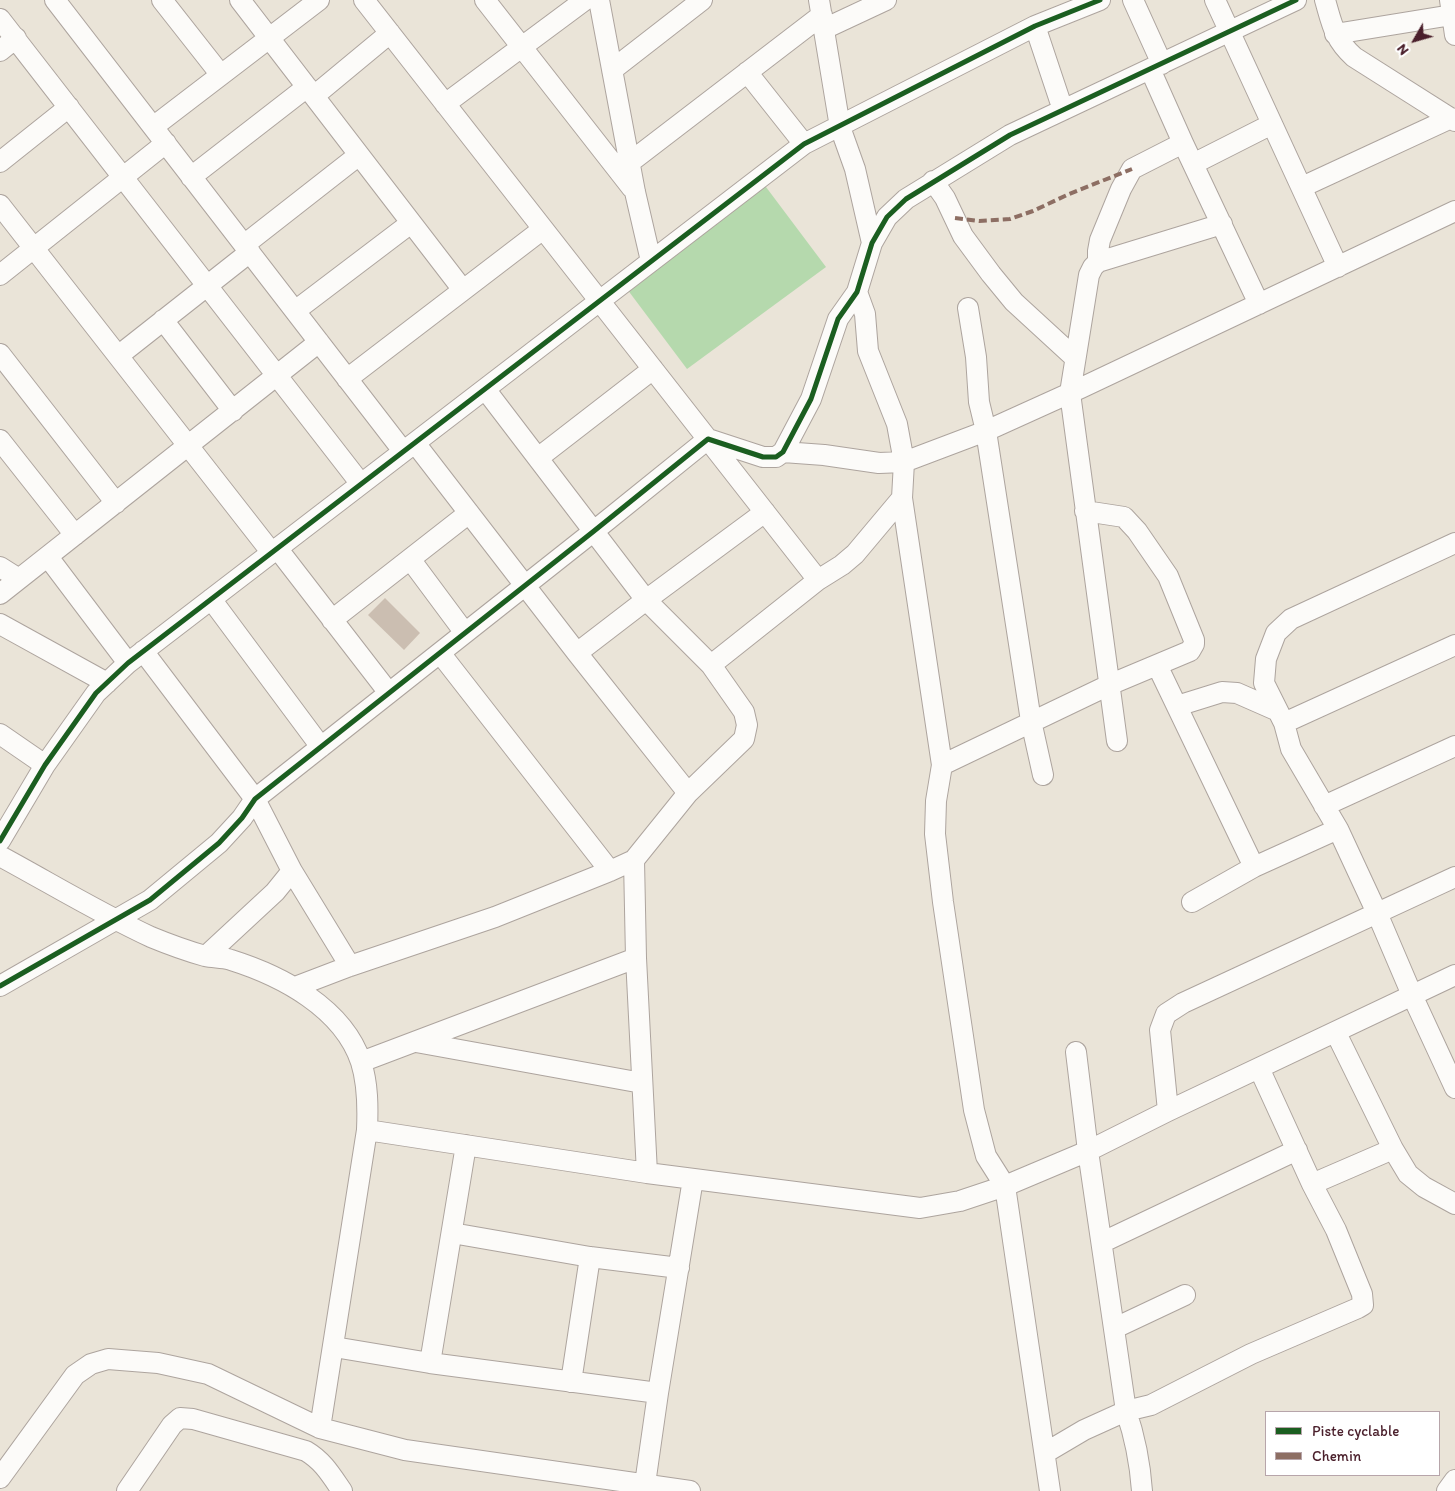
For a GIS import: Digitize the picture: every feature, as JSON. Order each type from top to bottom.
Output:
[{"type":"street","points":[[55,0],[347,379],[469,513],[688,793]]},
{"type":"street","points":[[162,0],[221,75]]},
{"type":"street","points":[[240,0],[462,290]]},
{"type":"street","points":[[153,127],[319,0]]},
{"type":"street","points":[[364,0],[818,580]]},
{"type":"street","points":[[485,0],[635,192]]},
{"type":"street","points":[[445,104],[585,0]]},
{"type":"street","points":[[599,0],[635,192],[651,261]]},
{"type":"street","points":[[612,70],[702,0]]},
{"type":"street","points":[[630,163],[821,15],[886,0]]},
{"type":"street","points":[[0,841],[46,765],[96,693],[136,657],[804,144],[1035,26],[1100,0]]},
{"type":"street","points":[[1133,0],[1183,143],[1259,304]]},
{"type":"street","points":[[1215,0],[1338,267]]},
{"type":"street","points":[[708,438],[764,457],[776,457],[783,452],[811,400],[838,319],[857,292],[872,243],[887,217],[906,199],[1010,135],[1296,0]]},
{"type":"street","points":[[1325,0],[1334,34],[1343,47],[1354,57],[1453,120]]},
{"type":"street","points":[[821,15],[840,127],[855,169],[872,243]]},
{"type":"street","points":[[1334,34],[1452,17]]},
{"type":"street","points":[[0,19],[361,484]]},
{"type":"street","points":[[1035,26],[1063,110]]},
{"type":"street","points":[[191,176],[390,33]]},
{"type":"street","points":[[0,51],[16,38]]},
{"type":"street","points":[[747,72],[804,144]]},
{"type":"street","points":[[0,162],[69,106]]},
{"type":"street","points":[[1302,187],[1453,120]]},
{"type":"street","points":[[1193,164],[1272,124]]},
{"type":"street","points":[[0,275],[166,143]]},
{"type":"street","points":[[1098,262],[1100,240],[1132,169],[1183,143]]},
{"type":"street","points":[[118,356],[207,285],[247,248],[359,155]]},
{"type":"street","points":[[933,181],[945,198],[964,236],[1002,288],[1014,302],[1075,358]]},
{"type":"street","points":[[0,205],[188,446],[332,620],[388,693]]},
{"type":"street","points":[[783,452],[824,455],[879,463],[904,462],[986,431],[1070,393],[1455,211]]},
{"type":"street","points":[[295,311],[410,223]]},
{"type":"street","points":[[1118,741],[1070,393],[1088,275],[1098,262],[1222,224]]},
{"type":"street","points":[[347,379],[543,228]]},
{"type":"street","points":[[857,292],[865,314],[868,351],[897,424],[904,462],[902,498],[942,765],[936,801],[935,834],[943,902],[974,1110],[986,1156],[1006,1186],[1050,1491]]},
{"type":"street","points":[[968,308],[976,357],[979,402],[986,431],[1031,722],[1043,775]]},
{"type":"street","points":[[163,320],[232,411]]},
{"type":"street","points":[[0,594],[319,342]]},
{"type":"street","points":[[0,354],[116,503]]},
{"type":"street","points":[[538,458],[653,369]]},
{"type":"street","points":[[295,987],[350,966],[495,917],[634,860],[688,793],[744,739],[747,724],[744,712],[711,665],[646,600],[485,389]]},
{"type":"street","points":[[0,986],[150,900],[219,843],[242,818],[254,799],[594,532],[708,438]]},
{"type":"street","points":[[0,440],[75,535]]},
{"type":"street","points":[[711,665],[818,580],[842,565],[855,554],[902,498]]},
{"type":"street","points":[[942,765],[1109,685],[1190,650],[1194,644],[1168,576],[1138,531],[1124,517],[1085,511]]},
{"type":"street","points":[[577,653],[765,512]]},
{"type":"street","points":[[332,620],[469,513]]},
{"type":"street","points":[[1455,543],[1291,618],[1276,633],[1266,659],[1264,683],[1281,717],[1291,749],[1338,829],[1455,1088]]},
{"type":"street","points":[[48,557],[136,657],[254,799],[292,871],[350,966]]},
{"type":"street","points":[[410,559],[465,633]]},
{"type":"street","points":[[0,567],[19,579]]},
{"type":"street","points":[[211,599],[321,747]]},
{"type":"street","points":[[0,624],[107,683]]},
{"type":"street","points":[[1281,717],[1455,645]]},
{"type":"street","points":[[440,653],[610,871]]},
{"type":"street","points":[[1157,665],[1254,867]]},
{"type":"street","points":[[1177,706],[1222,692],[1237,692],[1281,717]]},
{"type":"street","points":[[0,734],[46,765]]},
{"type":"street","points":[[1324,806],[1455,746]]},
{"type":"street","points":[[1192,902],[1254,867],[1338,829]]},
{"type":"street","points":[[0,856],[115,919],[151,936],[206,956],[228,959],[250,966],[295,987],[327,1012],[350,1040],[361,1062],[368,1099],[367,1130],[320,1428]]},
{"type":"street","points":[[634,860],[636,958],[647,1173]]},
{"type":"street","points":[[206,956],[275,892],[292,871]]},
{"type":"street","points":[[1168,1111],[1160,1030],[1166,1014],[1183,1003],[1455,877]]},
{"type":"street","points":[[361,1062],[636,958]]},
{"type":"street","points":[[367,1130],[647,1173],[920,1208],[960,1201],[1006,1186],[1088,1151],[1455,975]]},
{"type":"street","points":[[1336,1033],[1393,1149],[1408,1174],[1424,1187],[1455,1204]]},
{"type":"street","points":[[414,1042],[642,1083]]},
{"type":"street","points":[[1076,1052],[1088,1151],[1103,1242],[1126,1411],[1133,1431],[1140,1467],[1142,1491]]},
{"type":"street","points":[[1045,1454],[1084,1430],[1126,1411],[1151,1406],[1251,1354],[1358,1308],[1363,1304],[1362,1294],[1336,1230],[1312,1184],[1259,1068]]},
{"type":"street","points":[[430,1363],[466,1145]]},
{"type":"street","points":[[1312,1184],[1393,1149]]},
{"type":"street","points":[[1103,1242],[1297,1150]]},
{"type":"street","points":[[645,1484],[693,1179]]},
{"type":"street","points":[[452,1233],[590,1257],[679,1268]]},
{"type":"street","points":[[570,1382],[590,1257]]},
{"type":"street","points":[[1115,1328],[1185,1296]]},
{"type":"street","points":[[334,1347],[430,1363],[658,1393]]},
{"type":"street","points":[[0,1478],[75,1375],[91,1364],[108,1359],[158,1363],[208,1374],[320,1428],[405,1450],[690,1491]]},
{"type":"street","points":[[127,1491],[172,1425],[180,1418],[193,1419],[306,1451],[324,1464],[342,1491]]},
{"type":"street","points":[[1447,1491],[1455,1480]]},
{"type":"green space","points":[[763,183],[826,267],[687,369],[624,285]]},
{"type":"building","points":[[385,598],[420,633],[404,650],[368,615]]},
{"type":"marked path","points":[[955,218],[979,221],[1010,219],[1132,169]]},
{"type":"cycle path","points":[[0,841],[45,765],[96,693],[128,663],[804,144],[1035,26],[1100,0]]},
{"type":"cycle path","points":[[0,986],[150,900],[219,843],[242,818],[255,799],[708,439],[763,457],[776,457],[783,452],[811,399],[838,319],[857,292],[872,243],[887,217],[906,199],[1010,135],[1296,0]]}]
